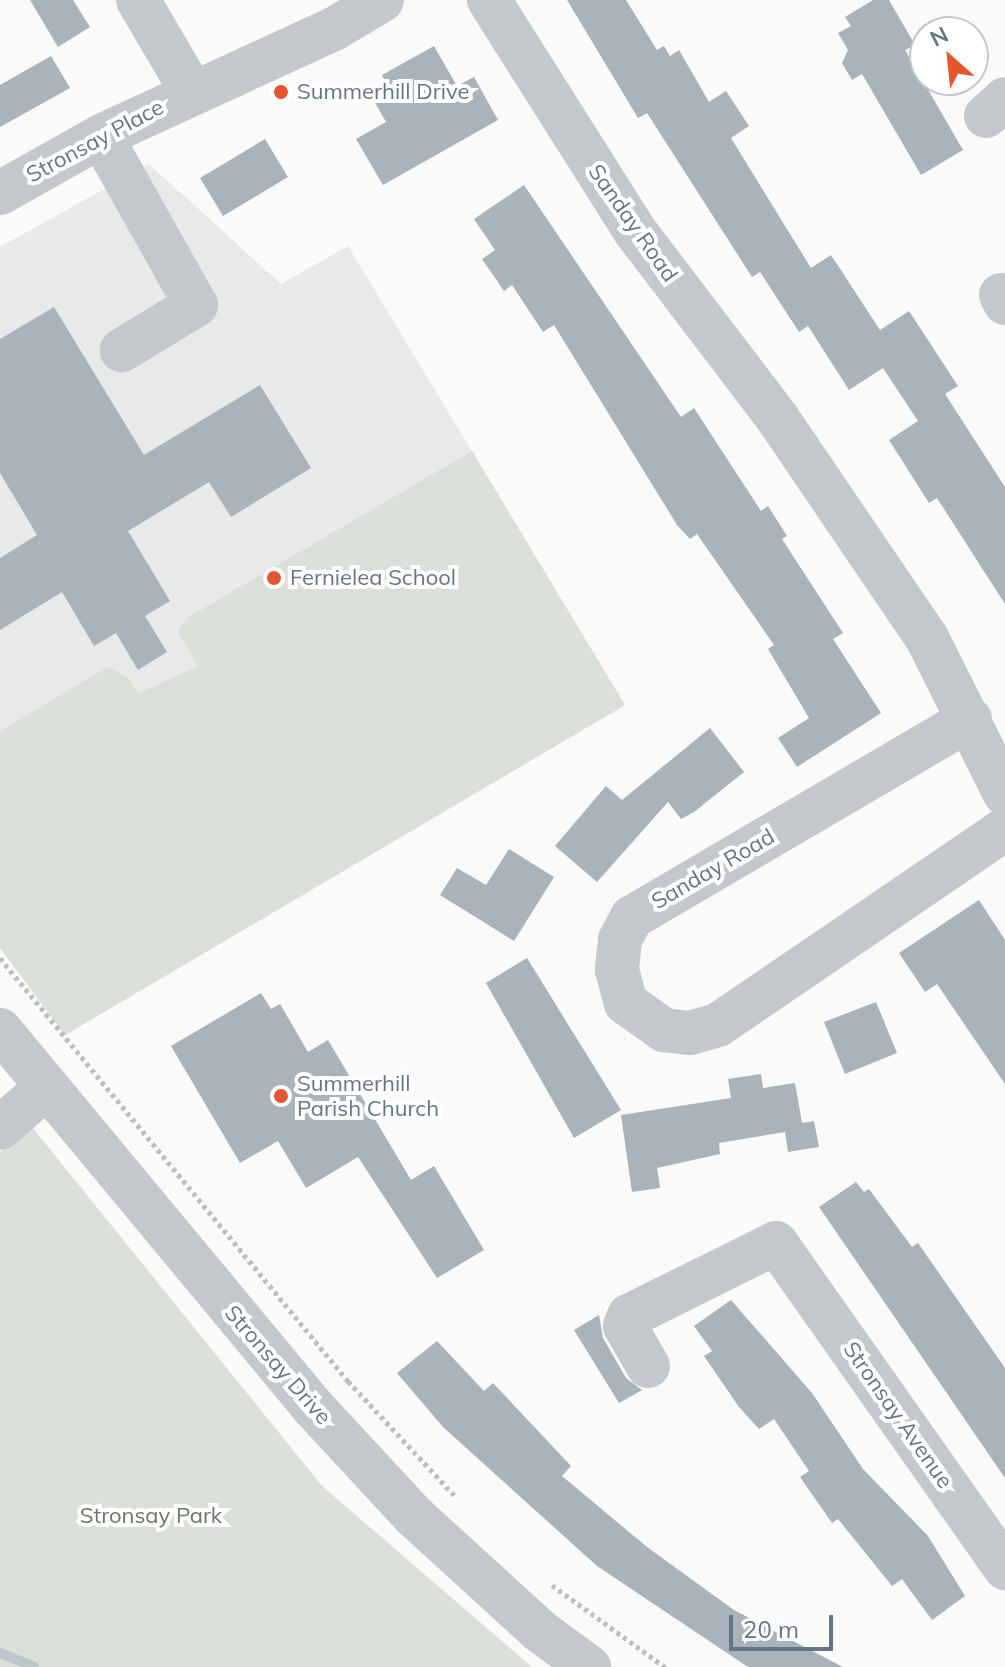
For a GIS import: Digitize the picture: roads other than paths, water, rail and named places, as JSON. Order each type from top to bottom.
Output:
[{"type":"street","points":[[138,0],[192,92]]},
{"type":"street","name":"Stronsay Place","points":[[0,193],[101,136],[334,29],[382,0]]},
{"type":"street","name":"Sanday Road","points":[[489,0],[635,231],[877,562],[970,719],[1005,794]]},
{"type":"street","points":[[101,136],[196,305],[122,350]]},
{"type":"street","name":"Sanday Road","points":[[970,719],[632,917],[620,940],[617,970],[626,1003],[664,1030],[690,1033],[718,1025],[1005,829]]},
{"type":"street","name":"Stronsay Drive","points":[[0,1030],[312,1406],[414,1516],[540,1631],[589,1667]]},
{"type":"street","points":[[0,1128],[46,1088]]},
{"type":"street","name":"Stronsay Avenue","points":[[648,1366],[625,1326],[629,1316],[775,1263],[1005,1568]]},
{"type":"waterway","points":[[0,1653],[34,1667]]},
{"type":"place","name":"Summerhill Drive","points":[[281,92]]},
{"type":"place","name":"Fernielea School","points":[[274,578]]},
{"type":"place","name":"Summerhill Parish Church","points":[[281,1096]]},
{"type":"park label","name":"Stronsay Park","points":[[151,1516]]}]
